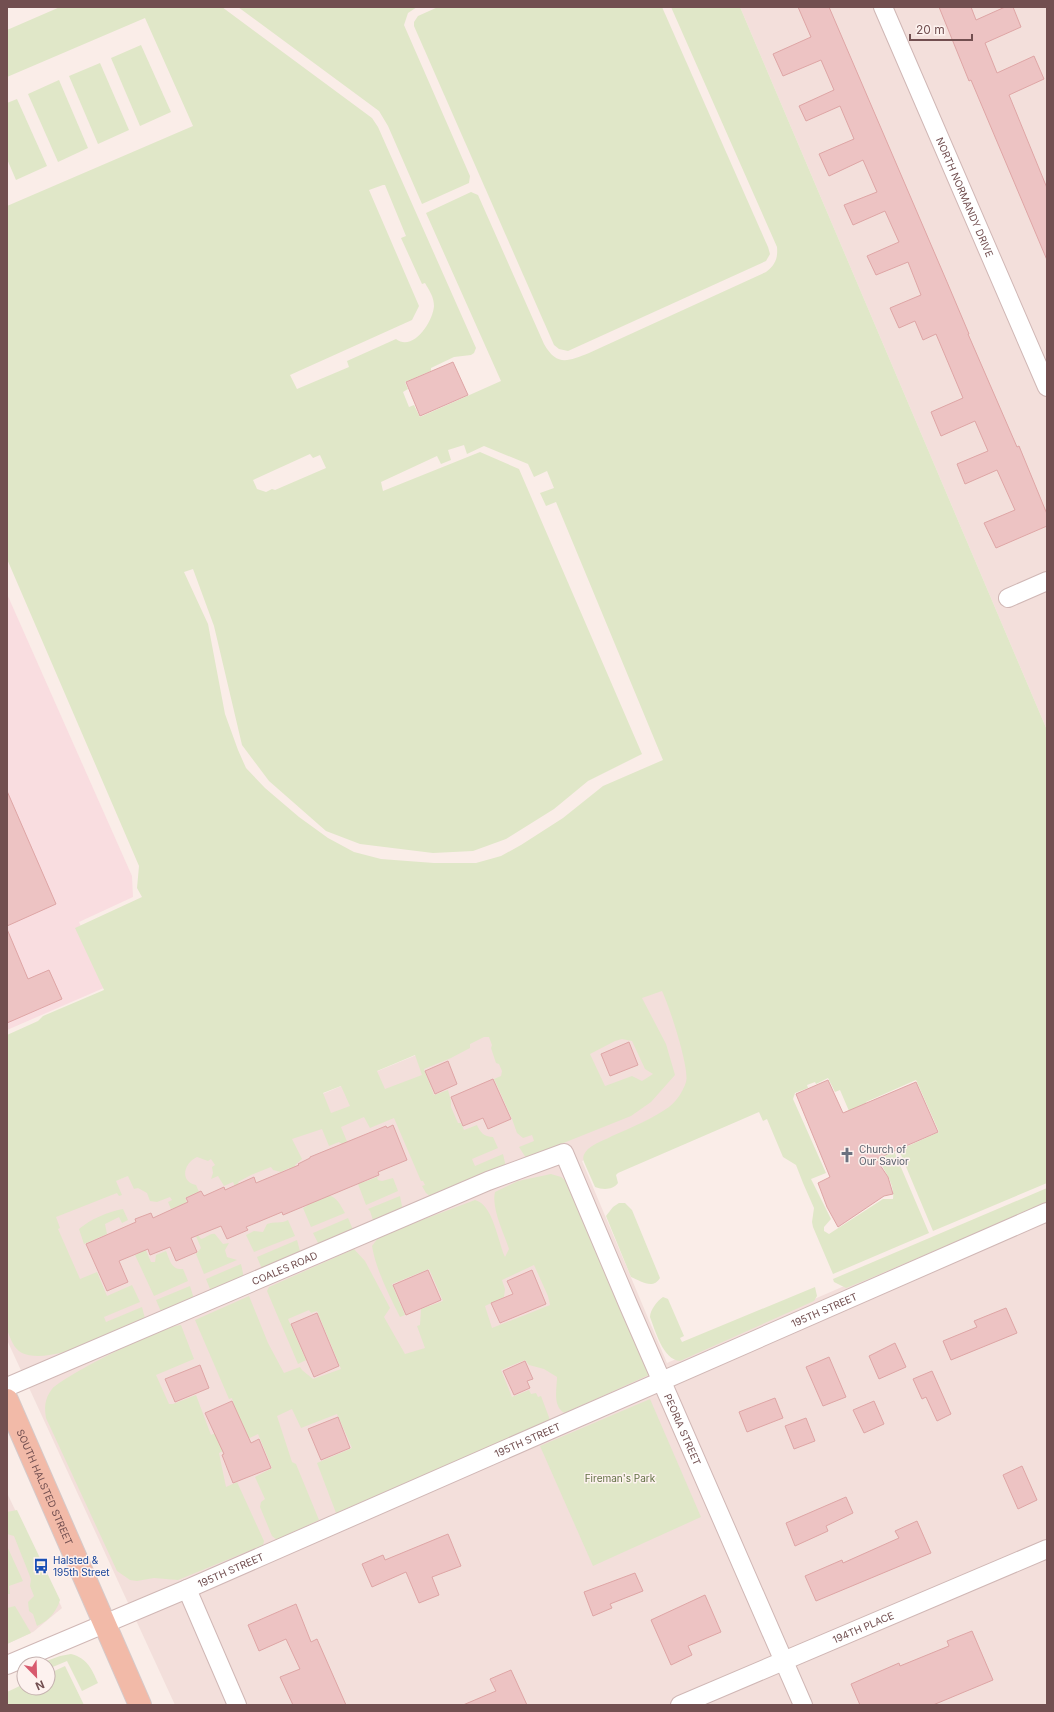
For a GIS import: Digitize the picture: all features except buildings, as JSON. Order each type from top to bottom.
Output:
[{"type":"main road","name":"SOUTH HALSTED STREET","points":[[7,1400],[140,1705]]},
{"type":"street","name":"NORTH NORMANDY DRIVE","points":[[883,7],[1047,387]]},
{"type":"street","points":[[1008,598],[1047,581]]},
{"type":"street","name":"PEORIA STREET","points":[[564,1153],[803,1705]]},
{"type":"street","name":"COALES ROAD","points":[[7,1387],[488,1181],[564,1153]]},
{"type":"street","name":"195TH STREET","points":[[7,1665],[187,1589],[1047,1212]]},
{"type":"street","name":"194TH PLACE","points":[[680,1705],[1047,1549]]},
{"type":"street","points":[[187,1589],[237,1705]]},
{"type":"shaded area","points":[[740,7],[1047,7],[1047,730]]},
{"type":"shaded area","points":[[7,594],[132,876],[133,897],[79,922],[106,987],[7,1030]]},
{"type":"shaded area","points":[[721,929],[783,1073],[582,1161],[667,1363],[1047,1198],[1047,1705],[175,1705],[7,1340],[7,1227],[250,1124]]},
{"type":"shaded area","points":[[7,1493],[62,1608],[33,1632],[7,1644]]},
{"type":"green space","points":[[60,7],[222,7],[372,118],[378,127],[476,348],[474,353],[471,355],[454,357],[431,368],[431,371],[405,382],[408,389],[403,392],[409,407],[414,405],[420,417],[501,381],[426,213],[471,192],[478,195],[544,344],[558,359],[569,360],[589,353],[766,272],[772,267],[777,255],[777,247],[671,7],[740,7],[1047,730],[1047,1183],[933,1231],[899,1150],[939,1132],[916,1080],[866,1102],[879,1131],[861,1139],[840,1090],[835,1092],[828,1078],[816,1084],[815,1082],[807,1085],[808,1088],[795,1093],[793,1099],[826,1173],[811,1179],[831,1219],[824,1227],[824,1231],[829,1234],[883,1199],[893,1199],[890,1181],[875,1155],[894,1151],[929,1233],[833,1274],[813,1227],[812,1222],[814,1208],[796,1165],[783,1157],[767,1119],[763,1121],[759,1112],[618,1173],[616,1175],[618,1183],[611,1188],[601,1189],[595,1187],[583,1160],[587,1151],[597,1143],[649,1119],[669,1107],[675,1102],[686,1082],[685,1064],[682,1051],[674,1023],[662,991],[642,998],[666,1044],[675,1075],[651,1102],[631,1116],[526,1158],[519,1147],[534,1141],[532,1135],[523,1138],[517,1133],[494,1079],[501,1076],[502,1071],[499,1064],[496,1063],[489,1037],[484,1037],[470,1044],[470,1048],[451,1058],[424,1069],[434,1095],[448,1090],[451,1107],[458,1123],[461,1123],[464,1130],[477,1125],[483,1134],[493,1137],[498,1148],[472,1159],[475,1166],[503,1154],[506,1167],[432,1198],[426,1193],[422,1186],[425,1185],[423,1181],[421,1181],[394,1118],[370,1128],[364,1117],[341,1127],[351,1151],[339,1142],[329,1146],[322,1129],[292,1139],[302,1159],[295,1165],[309,1198],[327,1195],[331,1196],[338,1201],[345,1213],[311,1227],[303,1208],[307,1206],[289,1168],[281,1172],[273,1170],[271,1167],[238,1182],[255,1222],[252,1222],[233,1182],[224,1186],[218,1176],[211,1179],[213,1173],[212,1167],[215,1165],[211,1159],[208,1161],[197,1157],[186,1167],[185,1176],[187,1180],[196,1185],[199,1192],[185,1198],[199,1229],[197,1234],[201,1239],[211,1234],[215,1234],[223,1244],[229,1243],[225,1250],[227,1257],[237,1260],[204,1274],[196,1254],[201,1248],[187,1215],[178,1218],[174,1208],[171,1209],[168,1202],[172,1200],[170,1197],[157,1202],[150,1201],[147,1193],[138,1188],[134,1189],[128,1176],[116,1181],[122,1195],[119,1196],[117,1193],[56,1217],[60,1228],[58,1229],[80,1279],[97,1272],[107,1296],[132,1285],[140,1302],[104,1317],[106,1322],[142,1307],[146,1322],[102,1340],[66,1352],[34,1356],[22,1353],[16,1349],[7,1330],[7,1035],[38,1021],[43,1016],[104,990],[75,928],[142,897],[137,888],[139,866],[7,559],[7,206],[193,126],[145,18],[7,77],[7,30]],"holes":[[[385,185],[406,236],[401,238],[422,284],[425,283],[430,291],[434,303],[433,313],[426,327],[409,342],[402,342],[396,339],[347,361],[349,367],[297,389],[290,375],[412,320],[419,306],[369,190]],[[464,445],[467,454],[484,446],[528,464],[534,477],[547,471],[554,488],[540,493],[546,506],[556,502],[663,760],[603,786],[563,818],[501,856],[476,863],[434,863],[381,859],[354,852],[328,838],[299,817],[265,788],[246,768],[225,714],[208,624],[184,572],[193,569],[214,626],[242,745],[269,781],[326,831],[360,844],[433,853],[473,851],[506,839],[554,809],[588,781],[642,754],[519,469],[480,452],[383,491],[381,482],[437,456],[441,464],[451,460],[448,450]],[[310,454],[313,458],[320,455],[326,468],[275,490],[272,489],[266,492],[257,489],[253,480]],[[622,1039],[632,1041],[645,1069],[653,1074],[642,1081],[632,1076],[605,1086],[590,1054]],[[415,1055],[422,1075],[385,1089],[377,1071]],[[341,1086],[350,1106],[331,1113],[323,1093]]]},
{"type":"green space","points":[[238,7],[417,7],[408,13],[404,25],[470,176],[469,183],[422,204],[388,126],[379,111]]},
{"type":"green space","points":[[438,7],[662,7],[768,247],[770,254],[766,261],[568,351],[559,349],[554,345],[414,26],[414,22],[418,16]]},
{"type":"green space","points":[[141,45],[171,112],[140,126],[111,58]]},
{"type":"green space","points":[[100,63],[129,130],[98,144],[69,76]]},
{"type":"green space","points":[[59,80],[88,148],[58,162],[28,94]]},
{"type":"green space","points":[[17,99],[47,166],[16,180],[7,159],[7,103]]},
{"type":"green space","points":[[353,1157],[364,1182],[380,1176],[377,1178],[378,1180],[382,1181],[393,1178],[398,1191],[366,1205],[348,1158]]},
{"type":"green space","points":[[551,1174],[561,1177],[575,1188],[651,1374],[565,1413],[558,1406],[557,1402],[557,1377],[544,1369],[529,1365],[525,1360],[501,1370],[512,1397],[529,1390],[531,1394],[536,1393],[538,1397],[541,1396],[550,1420],[480,1452],[336,1513],[317,1463],[352,1448],[337,1414],[301,1428],[292,1409],[277,1416],[292,1462],[296,1464],[319,1520],[277,1540],[272,1536],[260,1507],[261,1502],[265,1499],[255,1477],[272,1468],[258,1434],[219,1453],[226,1487],[237,1482],[264,1541],[263,1545],[178,1580],[154,1578],[137,1581],[130,1580],[117,1571],[46,1418],[46,1403],[52,1389],[75,1373],[114,1352],[155,1333],[181,1325],[194,1359],[156,1375],[169,1404],[173,1404],[196,1395],[211,1435],[239,1422],[232,1398],[229,1399],[195,1320],[249,1296],[268,1343],[284,1373],[300,1367],[313,1379],[341,1369],[317,1311],[311,1313],[309,1310],[288,1319],[306,1360],[298,1364],[267,1291],[269,1287],[354,1249],[365,1261],[390,1308],[384,1317],[405,1354],[425,1348],[417,1326],[420,1325],[421,1309],[443,1301],[429,1269],[392,1284],[405,1315],[400,1317],[387,1291],[372,1246],[378,1238],[390,1232],[475,1200],[486,1208],[491,1216],[505,1257],[509,1249],[496,1213],[494,1198],[495,1192],[518,1181]],"holes":[[[534,1265],[548,1296],[550,1305],[492,1328],[485,1306],[504,1297],[505,1289],[502,1280]]]},
{"type":"green space","points":[[1047,1188],[1047,1203],[846,1288],[834,1282],[833,1279]]},
{"type":"green space","points":[[400,1196],[403,1211],[374,1223],[368,1209]]},
{"type":"green space","points":[[619,1203],[625,1203],[632,1210],[660,1278],[657,1282],[647,1284],[631,1277],[606,1216],[613,1207]]},
{"type":"green space","points":[[123,1209],[128,1220],[122,1223],[119,1217],[105,1224],[107,1234],[84,1244],[79,1229],[100,1216]]},
{"type":"green space","points":[[348,1218],[354,1232],[320,1247],[313,1233]]},
{"type":"green space","points":[[288,1220],[295,1236],[254,1252],[246,1235],[254,1231],[263,1232],[267,1224]]},
{"type":"green space","points":[[127,1230],[139,1234],[151,1262],[155,1262],[156,1255],[166,1251],[173,1266],[183,1269],[188,1281],[154,1296],[135,1255],[138,1254]]},
{"type":"green space","points":[[297,1240],[301,1255],[262,1269],[257,1257]]},
{"type":"green space","points":[[241,1264],[244,1278],[213,1291],[210,1289],[206,1279]]},
{"type":"green space","points":[[190,1286],[194,1299],[162,1314],[156,1300]]},
{"type":"green space","points":[[815,1287],[817,1296],[814,1301],[680,1361],[669,1356],[664,1350],[660,1344],[650,1317],[654,1306],[658,1301],[663,1297],[668,1299],[684,1336],[680,1338],[682,1342]]},
{"type":"green space","name":"Fireman's Park","points":[[650,1399],[701,1517],[593,1566],[540,1446]]},
{"type":"green space","points":[[17,1510],[60,1600],[51,1616],[45,1622],[37,1626],[33,1614],[29,1611],[28,1602],[34,1596],[30,1586],[31,1579],[14,1536],[7,1534],[7,1512]]},
{"type":"green space","points":[[7,1546],[23,1581],[9,1586],[10,1594],[7,1594]]},
{"type":"green space","points":[[15,1606],[31,1633],[7,1644],[7,1608]]},
{"type":"green space","points":[[71,1654],[81,1658],[91,1669],[98,1683],[82,1691],[67,1661],[56,1666],[56,1657]]},
{"type":"green space","points":[[65,1666],[84,1705],[7,1705],[7,1692],[16,1688],[16,1696],[56,1696],[56,1670]]},
{"type":"place","name":"Church of Our Savior","points":[[847,1155]]},
{"type":"place","name":"Halsted & 195th Street","points":[[41,1566]]}]
